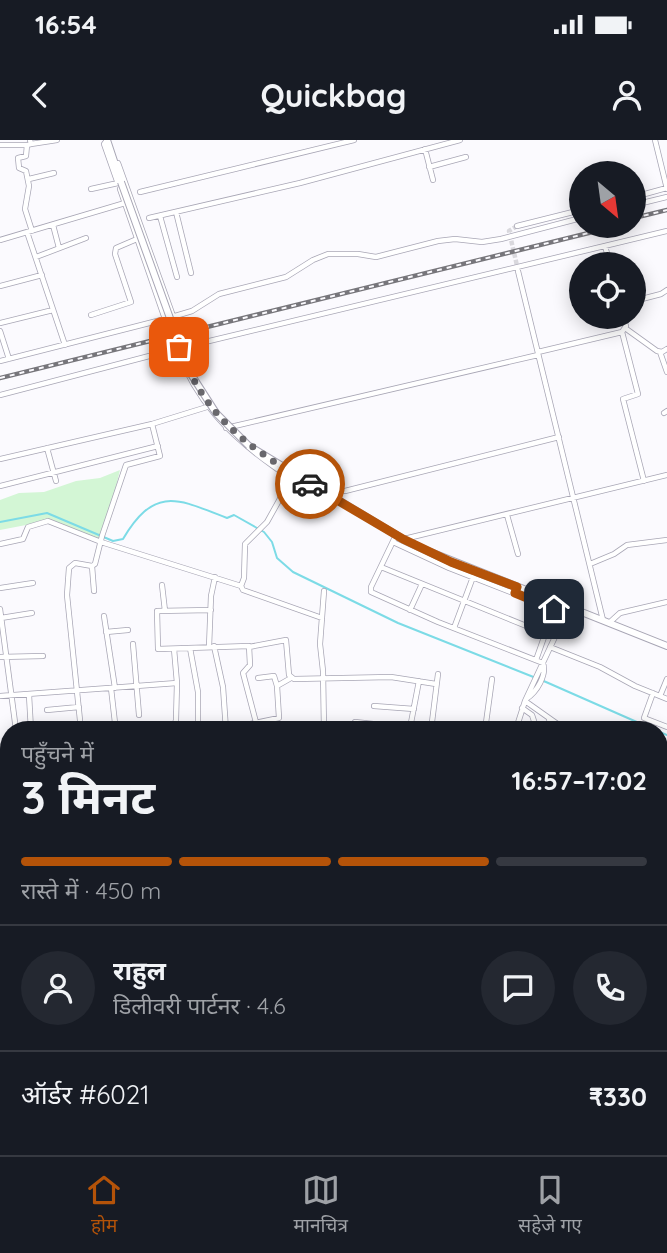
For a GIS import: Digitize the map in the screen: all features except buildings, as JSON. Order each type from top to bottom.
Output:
[{"type":"highway","points":[[107,141],[179,347],[196,385],[216,413],[249,446],[400,537],[451,562],[516,590],[569,607],[667,646]]},
{"type":"street","points":[[0,145],[57,140]]},
{"type":"street","points":[[140,192],[354,140]]},
{"type":"street","points":[[149,218],[460,140]]},
{"type":"street","points":[[646,194],[667,189],[655,140]]},
{"type":"street","points":[[165,319],[104,144],[107,141],[110,142],[173,316]]},
{"type":"street","points":[[29,143],[26,156],[18,159],[19,167],[26,171],[29,179],[25,209],[36,257],[65,345]]},
{"type":"street","points":[[425,149],[433,180]]},
{"type":"street","points":[[429,167],[466,157]]},
{"type":"street","points":[[29,179],[54,173]]},
{"type":"street","points":[[91,189],[118,183]]},
{"type":"street","points":[[646,202],[667,197]]},
{"type":"street","points":[[0,240],[125,204]]},
{"type":"street","points":[[176,212],[191,273]]},
{"type":"street","points":[[517,226],[569,213]]},
{"type":"street","points":[[160,216],[177,277]]},
{"type":"street","points":[[0,361],[192,311],[219,294],[286,277],[328,254],[376,257],[455,239],[482,242],[569,221]]},
{"type":"street","points":[[53,225],[59,248]]},
{"type":"street","points":[[0,394],[667,231]]},
{"type":"street","points":[[36,257],[86,238]]},
{"type":"street","points":[[91,315],[131,302],[115,254],[116,248],[137,239]]},
{"type":"street","points":[[605,246],[607,252]]},
{"type":"street","points":[[518,271],[606,622],[620,613],[667,602]]},
{"type":"street","points":[[0,286],[42,275]]},
{"type":"street","points":[[646,298],[667,290]]},
{"type":"street","points":[[0,323],[54,310]]},
{"type":"street","points":[[623,330],[638,394],[623,399],[644,481]]},
{"type":"street","points":[[226,428],[623,330],[660,352],[667,372]]},
{"type":"street","points":[[0,331],[9,359]]},
{"type":"street","points":[[625,344],[640,340]]},
{"type":"street","points":[[177,349],[192,384],[207,407],[226,428],[247,448],[300,485],[314,485]]},
{"type":"street","points":[[660,352],[667,349]]},
{"type":"street","points":[[0,460],[152,424],[207,407]]},
{"type":"street","points":[[126,465],[160,457],[152,424]]},
{"type":"street","points":[[345,491],[559,437]]},
{"type":"street","points":[[0,486],[158,446]]},
{"type":"street","points":[[47,448],[56,481]]},
{"type":"street","points":[[80,721],[67,595],[69,568],[75,563],[92,566],[96,564],[101,539],[126,465],[124,455]]},
{"type":"street","points":[[543,663],[371,592],[393,542],[400,537],[508,515],[667,475]]},
{"type":"street","points":[[241,586],[244,578],[245,544],[267,522],[291,479]]},
{"type":"street","points":[[508,515],[518,554]]},
{"type":"street","points":[[0,544],[23,540],[28,527],[48,521],[241,586],[243,590],[322,618]]},
{"type":"street","points":[[590,564],[627,545],[667,540]]},
{"type":"street","points":[[393,542],[473,577],[516,590],[554,609],[536,660]]},
{"type":"street","points":[[92,566],[94,591]]},
{"type":"street","points":[[381,566],[546,634]]},
{"type":"street","points":[[215,577],[211,596],[212,646],[223,687],[225,721]]},
{"type":"street","points":[[454,628],[473,577]]},
{"type":"street","points":[[0,588],[33,583]]},
{"type":"street","points":[[410,610],[422,584]]},
{"type":"street","points":[[162,585],[165,611]]},
{"type":"street","points":[[324,591],[320,644],[324,721]]},
{"type":"street","points":[[591,616],[600,602]]},
{"type":"street","points":[[526,698],[536,690],[543,663],[569,607]]},
{"type":"street","points":[[0,609],[15,721]]},
{"type":"street","points":[[211,610],[157,612],[158,649],[249,647],[286,640],[291,678]]},
{"type":"street","points":[[1,618],[32,613]]},
{"type":"street","points":[[104,616],[115,721]]},
{"type":"street","points":[[106,632],[128,630]]},
{"type":"street","points":[[133,644],[139,715]]},
{"type":"street","points":[[249,647],[250,665],[243,673],[256,721]]},
{"type":"street","points":[[550,647],[667,699]]},
{"type":"street","points":[[190,648],[198,692],[198,721]]},
{"type":"street","points":[[174,649],[177,683],[176,721]]},
{"type":"street","points":[[0,657],[43,656]]},
{"type":"street","points":[[519,721],[526,698],[541,673]]},
{"type":"street","points":[[430,721],[438,674]]},
{"type":"street","points":[[258,678],[274,676],[279,718],[272,721]]},
{"type":"street","points":[[277,686],[291,678],[377,676],[436,684]]},
{"type":"street","points":[[660,696],[667,679]]},
{"type":"street","points":[[486,721],[492,680]]},
{"type":"street","points":[[412,721],[419,681]]},
{"type":"street","points":[[0,696],[177,683]]},
{"type":"street","points":[[652,721],[644,718],[653,693]]},
{"type":"street","points":[[29,695],[30,721]]},
{"type":"street","points":[[526,698],[552,721]]},
{"type":"street","points":[[374,706],[414,709]]},
{"type":"street","points":[[47,710],[79,707]]},
{"type":"street","points":[[522,708],[532,715],[534,721]]},
{"type":"street","points":[[0,822],[0,833]]},
{"type":"green space","points":[[120,470],[112,504],[99,539],[52,520],[0,530],[0,500],[19,493],[44,492],[76,481],[100,478]]},
{"type":"waterway","points":[[0,522],[47,513],[113,541],[123,539],[146,510],[169,501],[195,506],[227,518],[234,515],[264,532],[272,542],[277,558],[293,572],[398,623],[546,682],[635,721]]},
{"type":"tunnel","points":[[517,226],[509,231],[518,270]]},
{"type":"railway","points":[[646,215],[667,210]]},
{"type":"railway","points":[[0,378],[569,238]]},
{"type":"way so far","points":[[179,347],[196,385],[227,425],[249,446],[310,484]]},
{"type":"route","points":[[310,484],[403,539],[451,562],[517,587],[515,593],[554,609]]}]
